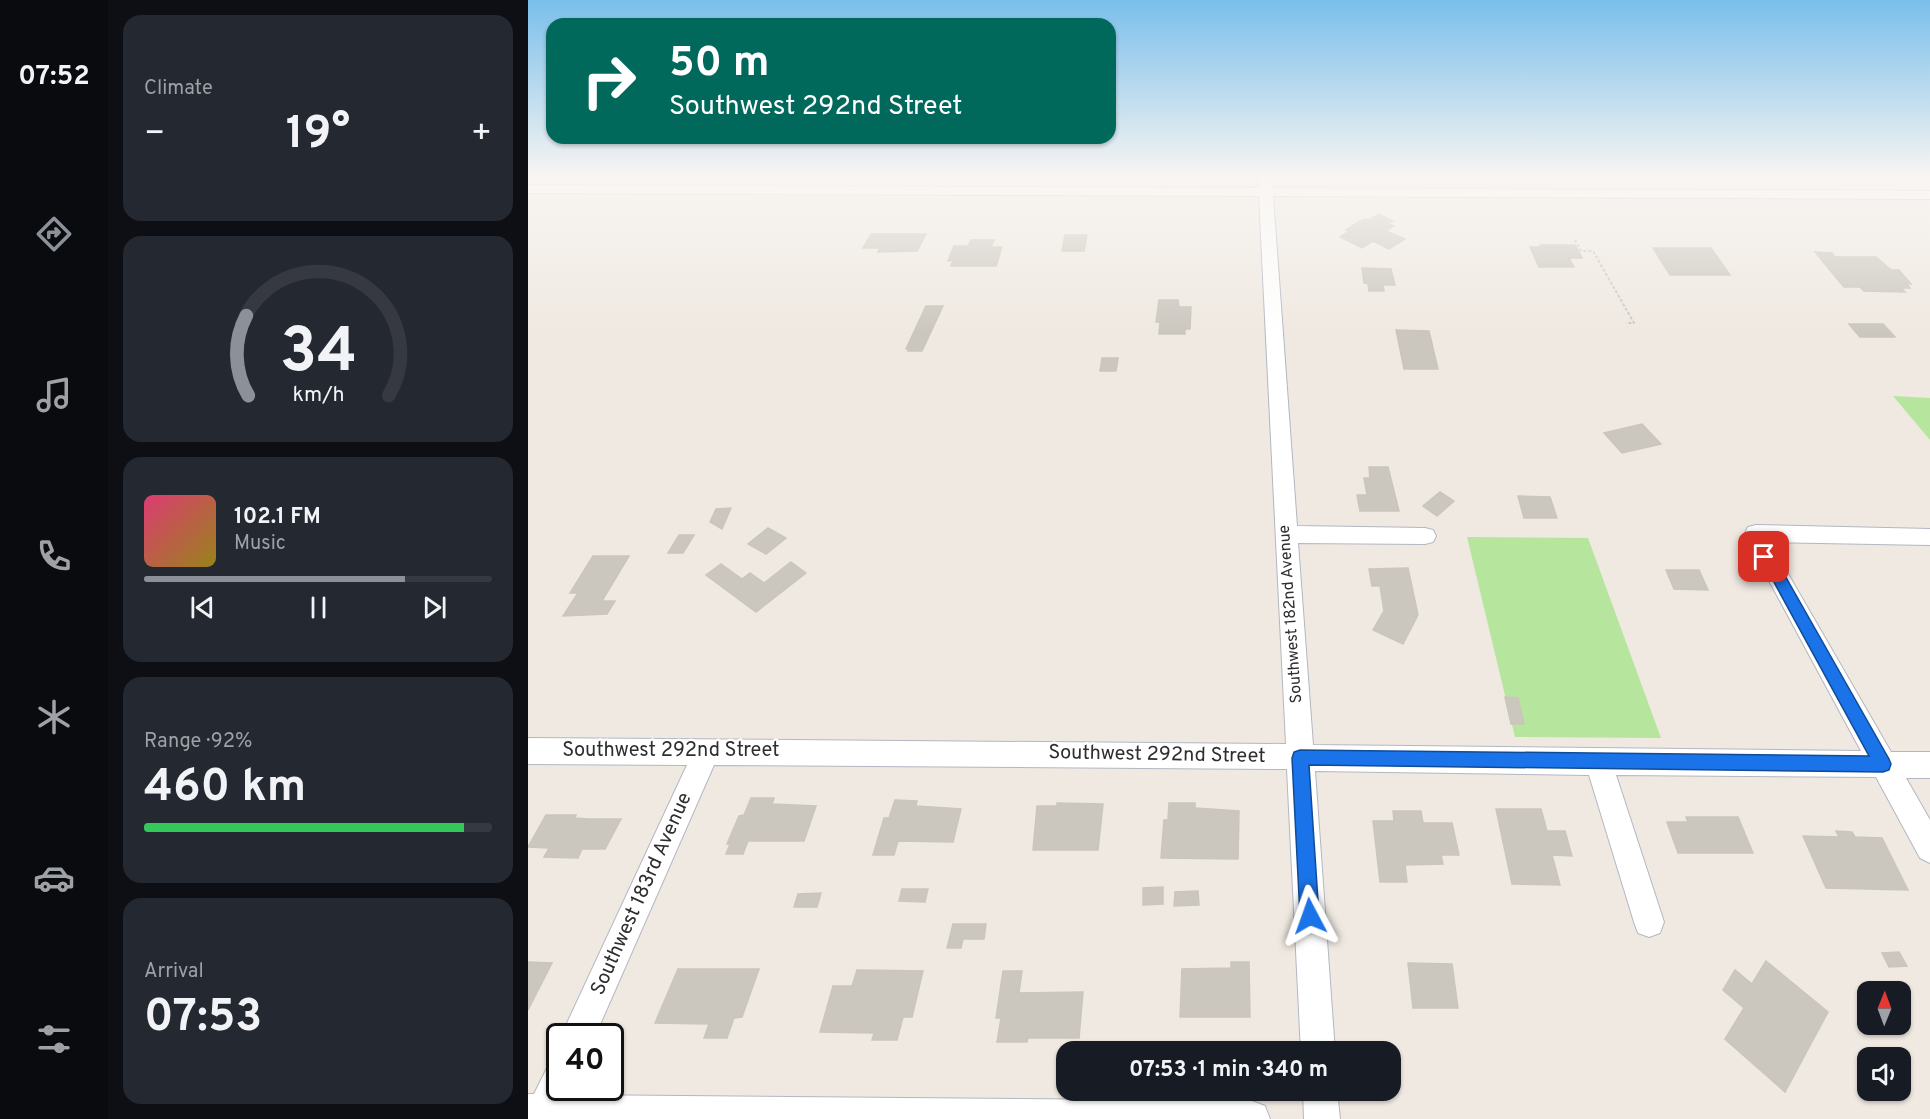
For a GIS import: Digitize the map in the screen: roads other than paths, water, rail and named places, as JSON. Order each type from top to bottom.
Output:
[{"type":"street","name":"Southwest 182nd Avenue","points":[[1268,229],[1317,1041]]},
{"type":"street","points":[[1930,537],[1791,536],[1761,532],[1754,536],[1755,544],[1775,571],[1930,848]]},
{"type":"street","points":[[1286,534],[1425,536]]},
{"type":"street","name":"Southwest 292nd Street","points":[[528,751],[1930,765]]},
{"type":"street","name":"Southwest 183rd Avenue","points":[[584,1023],[707,751]]},
{"type":"street","points":[[1598,761],[1649,922]]},
{"type":"street","points":[[538,1114],[546,1101]]},
{"type":"street","points":[[1321,1101],[1322,1119]]},
{"type":"street","points":[[538,1114],[1252,1119]]}]
